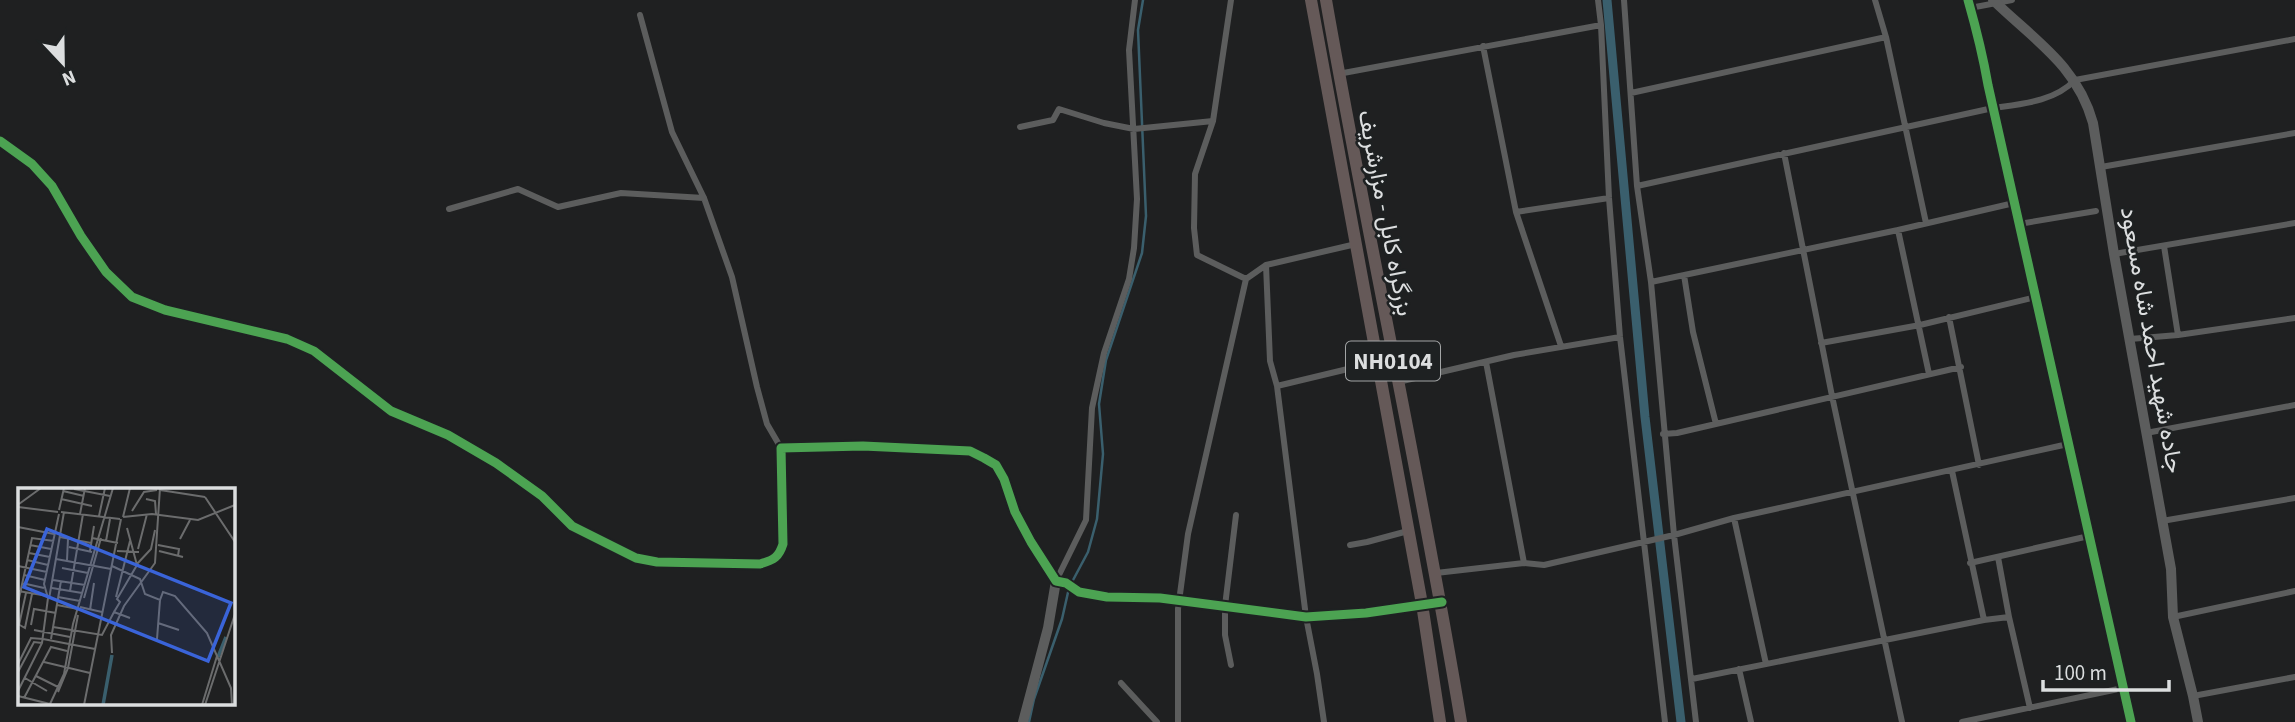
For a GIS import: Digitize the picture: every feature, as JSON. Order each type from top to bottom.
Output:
[{"type":"highway","name":"بزرگراه کابل - مزارشریف","points":[[1311,0],[1422,604],[1440,722]]},
{"type":"highway","name":"بزرگراه کابل - مزارشریف","points":[[1326,0],[1338,74],[1442,602],[1461,722]]},
{"type":"street","points":[[1023,722],[1061,582],[1086,520],[1092,408],[1104,353],[1129,279],[1136,225],[1139,128],[1129,50],[1135,0]]},
{"type":"street","points":[[1231,0],[1213,121],[1195,174],[1194,229],[1197,255],[1246,279]]},
{"type":"street","points":[[1598,0],[1620,337],[1665,722]]},
{"type":"street","points":[[1624,0],[1637,186],[1651,282],[1663,434],[1696,722]]},
{"type":"street","points":[[1875,0],[1886,37],[1926,223]]},
{"type":"street","points":[[1968,0],[1975,33],[1981,44],[2014,203],[2131,722]]},
{"type":"street","points":[[1970,8],[2012,0]]},
{"type":"street","name":"جاده شهيد احمد شاه مسعود","points":[[1995,2],[2056,58],[2075,80],[2088,103],[2171,569],[2173,617],[2198,722]]},
{"type":"street","points":[[0,141],[32,164],[52,186],[106,272],[132,297],[165,310],[287,339],[314,351],[391,411],[448,435],[496,463],[542,496],[572,526],[636,558],[657,562],[760,564],[779,556],[783,544],[781,448],[767,424],[732,276],[704,198],[672,132],[640,15]]},
{"type":"street","points":[[1338,74],[1601,25]]},
{"type":"street","points":[[1631,93],[1886,37]]},
{"type":"street","points":[[1637,186],[1993,108],[2037,101],[2068,87],[2075,80],[2295,39]]},
{"type":"street","points":[[1483,46],[1516,212],[1561,346]]},
{"type":"street","points":[[1020,127],[1053,120],[1059,109],[1104,123],[1139,128],[1213,121]]},
{"type":"street","points":[[2101,167],[2295,133]]},
{"type":"street","points":[[1784,153],[1821,343],[1902,722]]},
{"type":"street","points":[[449,209],[518,189],[558,207],[621,193],[704,198]]},
{"type":"street","points":[[1516,212],[1609,198]]},
{"type":"street","points":[[1651,282],[2014,203]]},
{"type":"street","points":[[2019,224],[2096,211]]},
{"type":"street","points":[[2114,254],[2295,223]]},
{"type":"street","points":[[1898,230],[1929,374]]},
{"type":"street","points":[[1168,722],[1178,721],[1179,601],[1188,534],[1246,279],[1266,265],[1356,244]]},
{"type":"street","points":[[2164,246],[2178,335]]},
{"type":"street","points":[[1266,265],[1269,350],[1277,386],[1306,617],[1324,722]]},
{"type":"street","points":[[1684,275],[1693,332],[1716,424]]},
{"type":"street","points":[[1821,343],[1920,325],[2036,298]]},
{"type":"street","points":[[1949,317],[1979,465]]},
{"type":"street","points":[[2130,339],[2295,318]]},
{"type":"street","points":[[1398,382],[1561,346],[1620,337]]},
{"type":"street","points":[[1277,386],[1377,362]]},
{"type":"street","points":[[1486,362],[1524,563]]},
{"type":"street","points":[[1663,434],[1961,367]]},
{"type":"street","points":[[2146,433],[2295,405]]},
{"type":"street","points":[[1436,573],[1524,563],[1544,565],[1674,536],[1734,518],[2068,444]]},
{"type":"street","points":[[781,448],[863,446],[970,451],[996,465],[1031,542],[1061,582],[1079,592],[1107,597],[1160,597],[1306,617],[1366,613],[1442,602]]},
{"type":"street","points":[[1952,471],[1984,620]]},
{"type":"street","points":[[2162,521],[2295,498]]},
{"type":"street","points":[[1231,665],[1224,635],[1236,515]]},
{"type":"street","points":[[1734,518],[1766,664]]},
{"type":"street","points":[[1350,545],[1408,531]]},
{"type":"street","points":[[1970,563],[2089,536]]},
{"type":"street","points":[[1998,557],[2030,708]]},
{"type":"street","points":[[2173,617],[2295,591]]},
{"type":"street","points":[[1692,679],[1884,639],[2009,617]]},
{"type":"street","points":[[1740,669],[1751,722]]},
{"type":"street","points":[[2193,696],[2295,677]]},
{"type":"street","points":[[1121,683],[1157,722]]},
{"type":"street","points":[[1962,722],[2123,688]]},
{"type":"street","points":[[1999,713],[2002,722]]},
{"type":"waterway","points":[[1072,582],[1088,552],[1097,519],[1103,454],[1099,404],[1106,360],[1142,253],[1146,216],[1138,30],[1143,0]]},
{"type":"waterway","points":[[1607,0],[1645,417],[1681,722]]},
{"type":"waterway","points":[[1029,722],[1034,699],[1062,619],[1069,588]]},
{"type":"cycle path","points":[[1968,0],[2131,722]]},
{"type":"cycle path","points":[[0,141],[32,164],[52,186],[106,272],[132,297],[165,310],[287,339],[314,351],[391,411],[448,435],[496,463],[542,496],[572,526],[636,558],[657,562],[760,564],[775,557],[783,544],[781,448],[863,446],[970,451],[996,465],[1004,479],[1015,512],[1056,581],[1066,583],[1079,592],[1107,597],[1160,598],[1306,617],[1366,613],[1442,602]]}]
